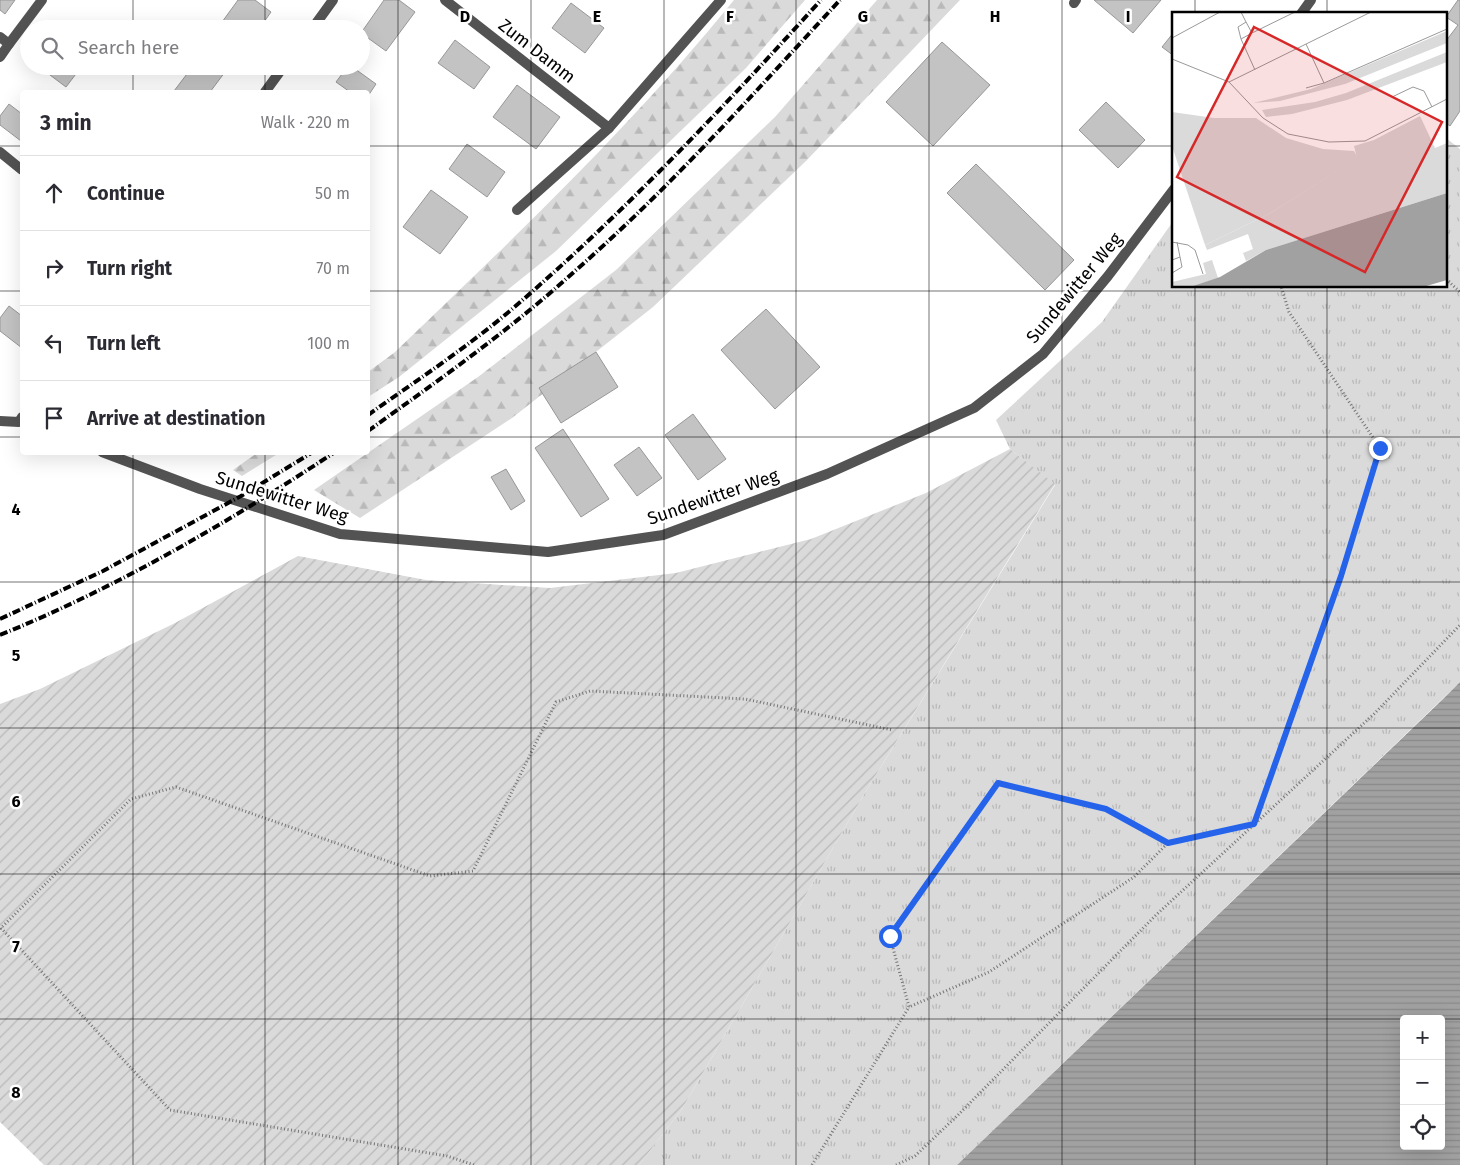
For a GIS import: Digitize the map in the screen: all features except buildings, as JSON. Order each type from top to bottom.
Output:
[{"type":"street","points":[[27,20],[42,0]]},
{"type":"street","points":[[319,20],[333,0]]},
{"type":"street","name":"Zum Damm","points":[[445,0],[609,128]]},
{"type":"street","points":[[517,210],[609,128],[721,0]]},
{"type":"street","points":[[1302,12],[1311,0]]},
{"type":"street","points":[[0,57],[20,29]]},
{"type":"street","points":[[0,37],[9,44]]},
{"type":"street","points":[[266,90],[277,75]]},
{"type":"street","points":[[0,152],[20,168]]},
{"type":"street","name":"Sundewitter Weg","points":[[110,455],[200,489],[340,534],[548,552],[663,535],[827,474],[974,408],[1042,354],[1108,276],[1172,192]]},
{"type":"street","points":[[0,421],[20,420]]},
{"type":"path","points":[[1448,281],[1460,292]]},
{"type":"path","points":[[1254,824],[1341,576],[1380,448],[1289,312],[1283,288]]},
{"type":"path","points":[[896,1165],[915,1156],[1156,914],[1374,714],[1460,625]]},
{"type":"path","points":[[474,1165],[447,1156],[170,1110],[1,928],[131,799],[176,786],[430,876],[473,871],[556,702],[590,691],[746,700],[892,730]]},
{"type":"path","points":[[908,1007],[890,936],[998,783],[1106,809],[1168,843]]},
{"type":"path","points":[[813,1165],[908,1007],[989,972],[1134,877],[1168,843],[1254,824]]},
{"type":"green space","points":[[734,0],[805,0],[746,68],[556,251],[399,377],[370,396],[370,371],[395,352],[570,181],[695,47]]},
{"type":"green space","points":[[877,0],[960,0],[806,161],[653,307],[512,418],[360,518],[314,490],[365,455],[370,455],[370,451],[478,377],[616,270],[775,117]]},
{"type":"green space","points":[[1448,140],[1460,149],[1460,682],[957,1165],[639,1165],[682,1109],[866,791],[1055,485],[1010,449],[996,420],[1102,322],[1172,223],[1172,288],[1448,288]]},
{"type":"green space","points":[[1010,449],[1055,484],[866,791],[682,1109],[639,1165],[44,1165],[0,1122],[0,704],[40,689],[175,623],[298,556],[426,580],[550,588],[676,573],[811,539],[926,493]]},
{"type":"green space","points":[[254,455],[276,455],[242,476],[233,470]]},
{"type":"shaded area","points":[[1460,682],[1460,1165],[957,1165],[1443,699]]},
{"type":"railway","points":[[370,414],[476,338],[552,274],[671,160],[821,0]]},
{"type":"railway","points":[[370,430],[500,334],[550,293],[610,239],[711,139],[840,0]]},
{"type":"railway","points":[[0,619],[103,571],[241,496],[308,455]]},
{"type":"railway","points":[[0,635],[87,596],[172,552],[255,503],[330,455]]},
{"type":"route","points":[[890,936],[998,783],[1106,809],[1168,843],[1254,824],[1341,576],[1380,448]]}]
